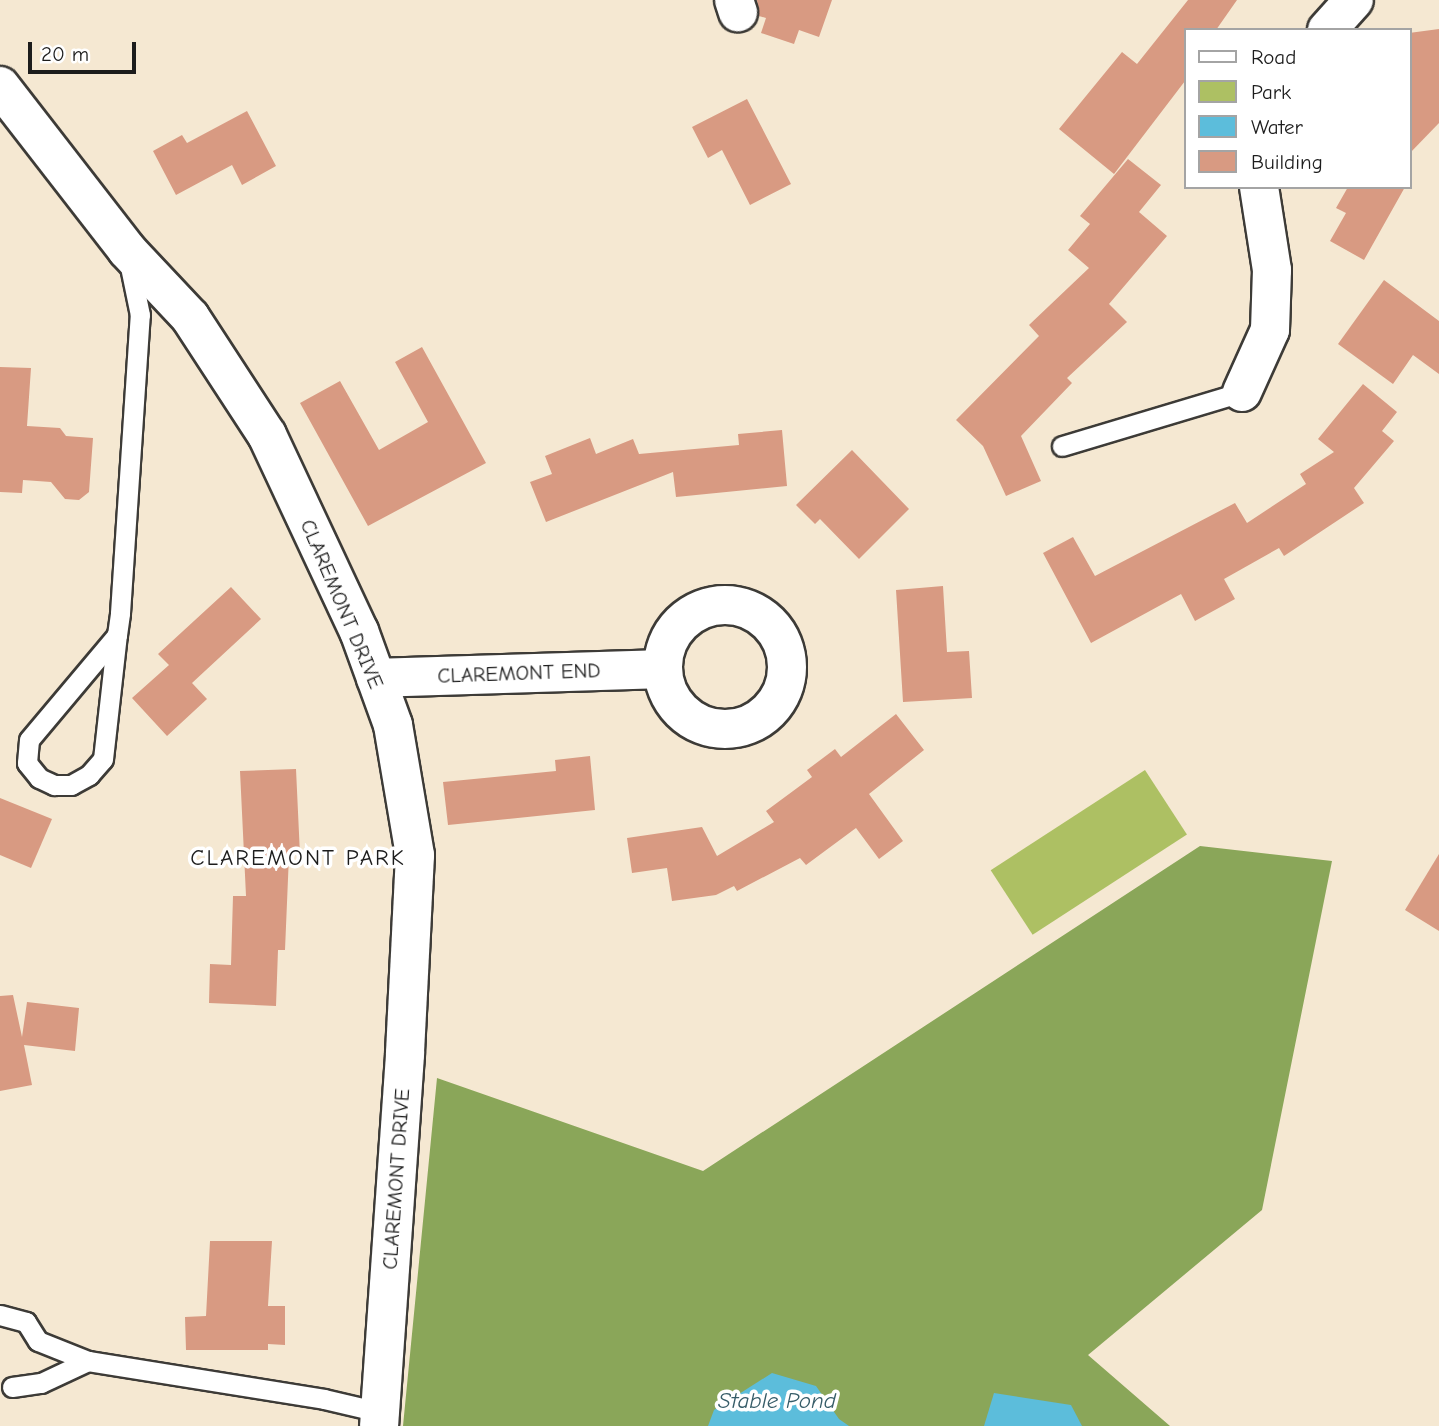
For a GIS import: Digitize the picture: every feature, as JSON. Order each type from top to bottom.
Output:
[{"type":"street","points":[[1329,28],[1354,0]]},
{"type":"street","name":"CLAREMONT DRIVE","points":[[0,86],[127,250],[190,317],[267,435],[359,632],[393,725],[415,855],[405,1055],[380,1419]]},
{"type":"street","points":[[1242,392],[1270,330],[1272,270],[1259,189]]},
{"type":"street","name":"CLAREMONT END","points":[[376,678],[662,669]]},
{"type":"lane","points":[[117,635],[29,740],[27,763],[39,778],[54,785],[71,785],[89,775],[103,759],[117,635],[140,315],[127,250]]},
{"type":"lane","points":[[1062,446],[1242,392]]},
{"type":"lane","points":[[0,1315],[26,1322],[38,1341],[88,1361],[324,1399],[380,1419]]},
{"type":"lane","points":[[12,1387],[41,1383],[88,1361]]},
{"type":"green space","points":[[1145,770],[1187,835],[1033,935],[991,870]]},
{"type":"green space","points":[[1200,846],[1332,861],[1262,1210],[1088,1355],[1170,1426],[403,1426],[437,1078],[703,1171]]},
{"type":"water","name":"Stable Pond","points":[[772,1373],[816,1386],[839,1419],[849,1426],[708,1426],[714,1410]]},
{"type":"water","points":[[994,1393],[1071,1405],[1082,1426],[984,1426]]},
{"type":"building","points":[[757,0],[832,0],[819,37],[799,30],[794,44],[761,33],[766,18],[759,16]]},
{"type":"building","points":[[1188,0],[1237,0],[1217,28],[1184,28],[1184,82],[1114,174],[1059,129],[1122,52],[1137,64]]},
{"type":"building","points":[[1439,29],[1439,123],[1411,152],[1411,33]]},
{"type":"building","points":[[747,99],[791,184],[750,205],[722,150],[708,158],[692,127]]},
{"type":"building","points":[[247,111],[276,166],[242,185],[232,165],[176,195],[153,151],[182,135],[187,143]]},
{"type":"building","points":[[1128,159],[1161,185],[1139,212],[1167,236],[1109,304],[1127,322],[1067,378],[1072,383],[1021,436],[1041,481],[1006,496],[983,446],[956,420],[1039,336],[1029,325],[1089,268],[1068,250],[1090,224],[1080,216]]},
{"type":"building","points":[[1347,189],[1404,189],[1364,260],[1330,241],[1346,213],[1336,208]]},
{"type":"building","points":[[1384,280],[1439,321],[1439,374],[1413,355],[1393,384],[1338,344]]},
{"type":"building","points":[[422,347],[486,463],[368,526],[300,403],[340,381],[379,450],[428,422],[395,362]]},
{"type":"building","points":[[0,367],[31,368],[27,426],[60,428],[66,436],[93,438],[89,492],[79,500],[65,499],[51,482],[23,480],[22,493],[0,492]]},
{"type":"building","points":[[1363,384],[1397,412],[1382,431],[1394,441],[1354,488],[1364,503],[1284,556],[1279,548],[1224,579],[1235,599],[1195,621],[1181,594],[1091,643],[1043,553],[1073,537],[1095,576],[1235,503],[1247,523],[1306,484],[1300,474],[1334,452],[1318,439]]},
{"type":"building","points":[[782,430],[787,486],[676,497],[673,472],[546,522],[530,482],[552,474],[545,456],[590,438],[596,454],[633,439],[639,454],[739,445],[738,434]]},
{"type":"building","points":[[852,450],[909,509],[859,559],[820,519],[815,524],[796,505]]},
{"type":"building","points":[[943,586],[947,652],[969,651],[972,698],[903,702],[896,590]]},
{"type":"building","points":[[231,587],[261,619],[192,683],[207,699],[167,736],[132,698],[169,665],[158,654]]},
{"type":"building","points":[[896,714],[924,750],[869,794],[903,841],[879,859],[856,828],[806,865],[800,858],[737,891],[734,886],[716,895],[672,901],[667,868],[632,873],[627,838],[702,827],[717,856],[774,822],[766,811],[812,777],[807,770],[835,749],[841,757]]},
{"type":"building","points":[[590,756],[595,810],[448,825],[443,782],[556,771],[555,760]]},
{"type":"building","points":[[296,769],[300,855],[289,855],[285,950],[278,950],[276,1006],[209,1003],[210,964],[231,965],[233,896],[246,896],[240,771]]},
{"type":"building","points":[[0,798],[52,819],[31,868],[0,855]]},
{"type":"building","points":[[1439,854],[1439,931],[1405,910]]},
{"type":"building","points":[[13,995],[22,1037],[27,1002],[79,1008],[75,1051],[24,1045],[32,1085],[0,1091],[0,996]]},
{"type":"building","points":[[210,1241],[272,1241],[268,1306],[285,1306],[285,1345],[268,1344],[268,1350],[186,1350],[185,1317],[206,1316]]},
{"type":"district","name":"CLAREMONT PARK","points":[[298,858]]}]
